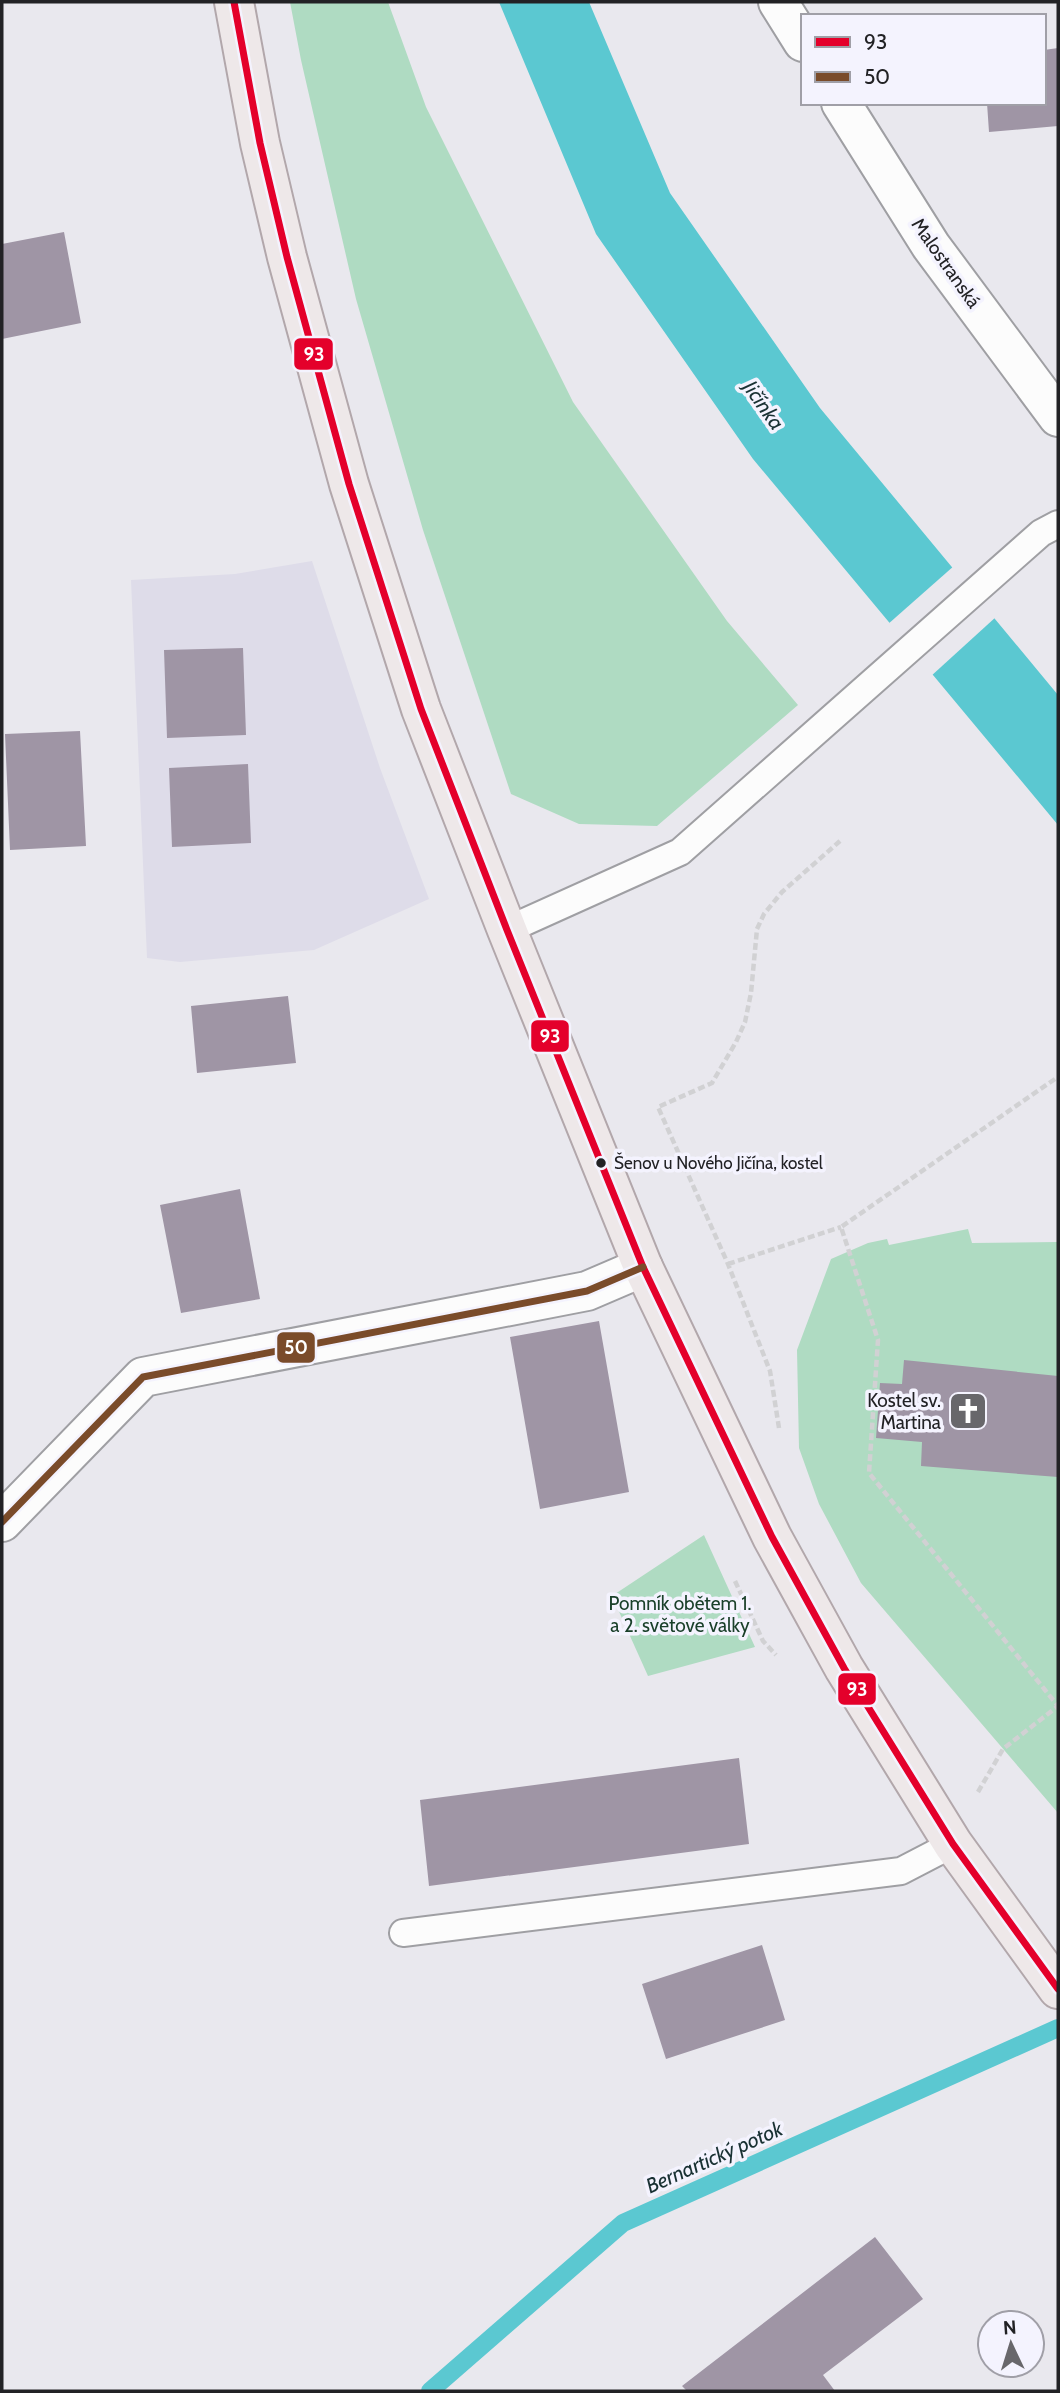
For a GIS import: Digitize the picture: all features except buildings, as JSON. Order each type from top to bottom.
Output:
[{"type":"main road","points":[[234,2],[260,143],[275,206],[349,484],[421,709],[643,1267],[772,1537],[844,1668],[953,1844],[1055,1985]]},
{"type":"street","points":[[778,2],[801,39]]},
{"type":"street","name":"Malostranská","points":[[842,105],[931,246],[1058,417]]},
{"type":"street","points":[[2,1522],[143,1377],[587,1291],[643,1267]]},
{"type":"lane","points":[[507,930],[680,852],[1049,529]]},
{"type":"lane","points":[[403,1933],[901,1871],[953,1844]]},
{"type":"path","points":[[779,1434],[770,1371],[728,1264],[658,1107],[712,1083],[745,1022],[751,993],[757,929],[764,914],[782,892],[840,841]]},
{"type":"path","points":[[728,1264],[841,1227],[1055,1079]]},
{"type":"path","points":[[841,1227],[878,1340],[869,1473],[1058,1706],[1003,1749],[976,1795],[969,1784]]},
{"type":"shaded area","points":[[312,561],[380,768],[429,899],[314,950],[180,962],[147,958],[131,580],[235,574]]},
{"type":"green space","points":[[290,2],[388,2],[426,107],[573,402],[727,621],[798,705],[657,826],[579,824],[511,794],[423,530],[356,299]]},
{"type":"green space","points":[[968,1229],[972,1243],[1058,1242],[1058,1813],[861,1583],[819,1504],[799,1448],[797,1350],[831,1259],[868,1243],[887,1239],[889,1245]]},
{"type":"green space","name":"Pomník obětem 1. a 2. světové války","points":[[704,1535],[755,1647],[648,1676],[612,1596]]},
{"type":"water","name":"Jičínka","points":[[499,2],[589,2],[670,193],[820,408],[1058,695],[1058,825],[753,459],[596,234]]},
{"type":"pier","points":[[955,565],[997,616],[930,677],[887,625]]},
{"type":"waterway","name":"Bernartický potok","points":[[430,2391],[623,2223],[1058,2028]]},
{"type":"transit line","name":"93","points":[[234,2],[260,143],[287,257],[349,484],[421,709],[643,1267],[772,1537],[844,1668],[953,1844],[1058,1989]]},
{"type":"transit line","name":"50","points":[[2,1522],[143,1377],[587,1291],[643,1267]]},
{"type":"place","name":"Šenov u Nového Jičína, kostel","points":[[601,1163]]},
{"type":"place","name":"Kostel sv. Martina","points":[[968,1411]]}]
